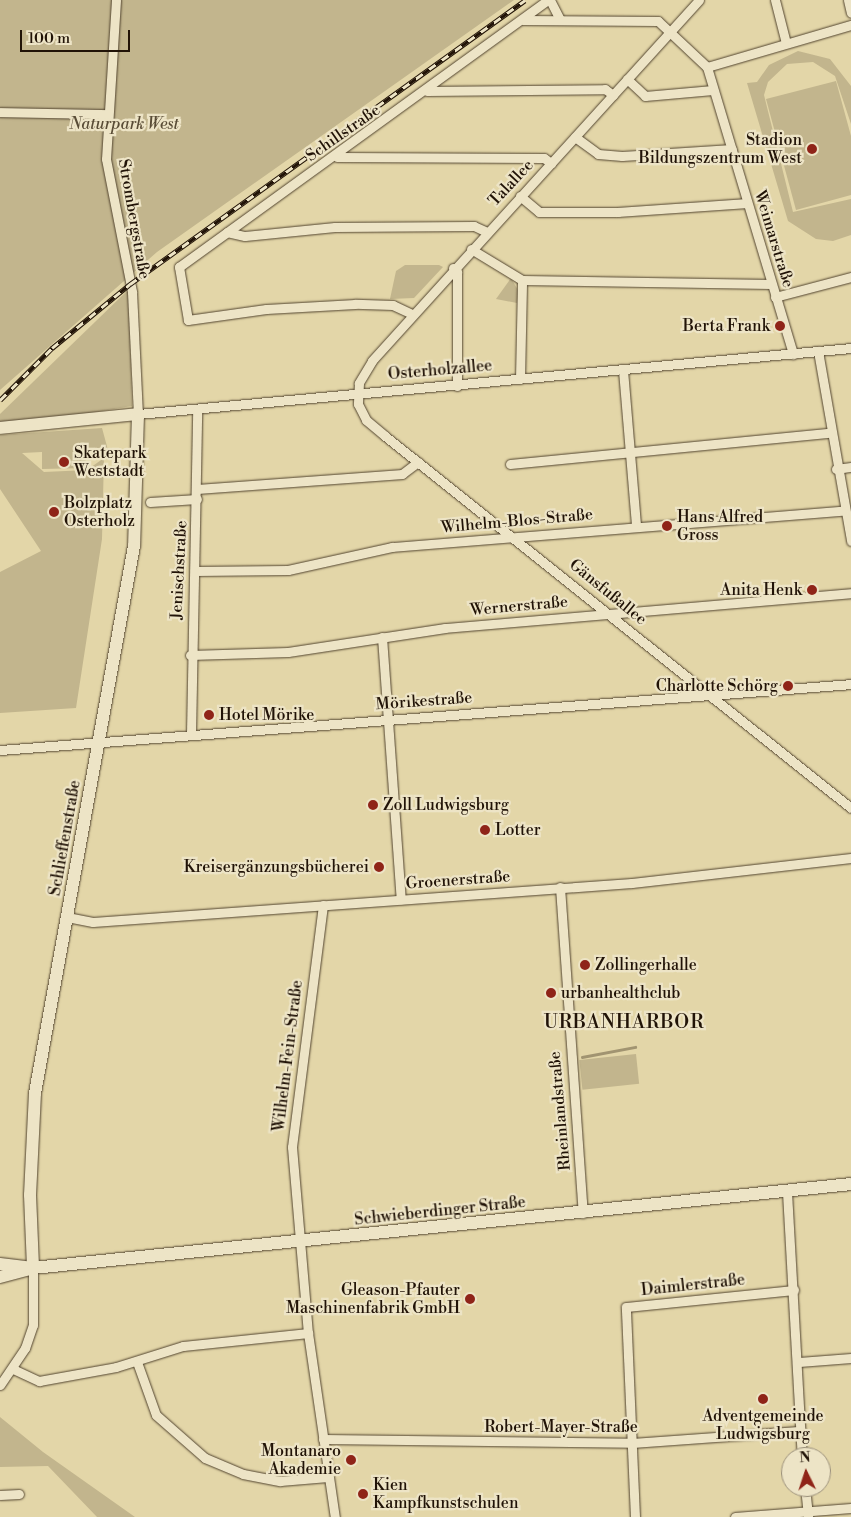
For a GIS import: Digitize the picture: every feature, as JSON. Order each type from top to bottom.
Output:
[{"type":"street","name":"Strombergstraße","points":[[116,0],[106,159],[132,292],[138,414]]},
{"type":"street","points":[[549,0],[560,20]]},
{"type":"street","name":"Schillstraße","points":[[412,314],[393,305],[356,304],[266,309],[188,320],[179,267],[336,157],[549,0]]},
{"type":"street","name":"Talallee","points":[[357,394],[366,368],[412,314],[699,0]]},
{"type":"street","points":[[775,0],[786,43]]},
{"type":"street","points":[[848,0],[851,13]]},
{"type":"street","points":[[523,20],[658,21],[671,30]]},
{"type":"street","points":[[706,68],[851,25]]},
{"type":"street","name":"Weimarstraße","points":[[671,30],[706,68],[793,354]]},
{"type":"street","points":[[627,79],[646,96],[713,90]]},
{"type":"street","points":[[427,91],[605,89],[613,95]]},
{"type":"street","points":[[0,112],[108,114]]},
{"type":"street","points":[[575,137],[598,154],[622,156],[732,149]]},
{"type":"street","points":[[336,157],[544,158],[551,163]]},
{"type":"street","points":[[520,196],[539,212],[747,203]]},
{"type":"street","points":[[227,232],[245,236],[335,227],[444,226],[474,226],[486,232]]},
{"type":"street","points":[[471,249],[522,280],[771,284]]},
{"type":"street","points":[[453,268],[457,272],[457,386]]},
{"type":"street","points":[[775,297],[851,277]]},
{"type":"street","points":[[520,379],[522,280]]},
{"type":"street","name":"Osterholzallee","points":[[0,428],[851,348]]},
{"type":"street","points":[[818,351],[829,432],[851,542]]},
{"type":"street","points":[[623,370],[636,526]]},
{"type":"street","name":"Gänsfußallee","points":[[357,394],[366,420],[611,613],[851,808]]},
{"type":"street","name":"Jenischstraße","points":[[191,734],[190,655],[198,494],[197,408]]},
{"type":"street","name":"Schlieffenstraße","points":[[33,1268],[34,1102],[97,740],[134,546],[138,414]]},
{"type":"street","points":[[510,464],[829,432]]},
{"type":"street","points":[[150,502],[198,494],[402,474],[418,462]]},
{"type":"street","points":[[836,469],[851,467]]},
{"type":"street","name":"Wilhelm-Blos-Straße","points":[[195,571],[288,570],[392,547],[636,526],[844,512]]},
{"type":"street","name":"Wernerstraße","points":[[190,655],[288,652],[382,637],[611,613],[851,593]]},
{"type":"street","points":[[382,637],[401,899]]},
{"type":"street","name":"Mörikestraße","points":[[0,750],[97,740],[712,696],[851,684]]},
{"type":"street","name":"Groenerstraße","points":[[67,917],[93,922],[323,905],[560,887],[851,858]]},
{"type":"street","name":"Rheinlandstraße","points":[[560,887],[583,1212]]},
{"type":"street","name":"Wilhelm-Fein-Straße","points":[[323,905],[293,1138],[308,1333],[335,1517]]},
{"type":"street","name":"Schwieberdinger Straße","points":[[0,1277],[33,1268],[851,1184]]},
{"type":"street","points":[[787,1192],[800,1362],[799,1431],[801,1447]]},
{"type":"street","name":"Schwieberdinger Straße","points":[[0,1264],[33,1268]]},
{"type":"street","points":[[0,1385],[13,1369],[33,1325],[33,1268]]},
{"type":"street","name":"Daimlerstraße","points":[[636,1517],[626,1307],[794,1290]]},
{"type":"street","points":[[13,1369],[39,1381],[136,1362],[183,1346],[308,1333]]},
{"type":"street","points":[[800,1362],[851,1358]]},
{"type":"street","points":[[136,1362],[156,1415],[205,1458],[243,1474],[280,1481],[328,1477]]},
{"type":"street","name":"Robert-Mayer-Straße","points":[[323,1439],[632,1443],[799,1431]]},
{"type":"street","points":[[0,1494],[19,1494]]},
{"type":"street","points":[[806,1497],[807,1514]]},
{"type":"street","points":[[735,1517],[807,1514],[851,1508]]},
{"type":"green space","name":"Naturpark West","points":[[0,0],[514,0],[157,252],[0,390]]},
{"type":"green space","points":[[798,51],[830,59],[851,86],[851,124],[835,76],[813,62],[787,64],[768,82],[764,95],[793,212],[851,199],[851,235],[833,241],[816,239],[788,221],[747,83],[757,82],[769,65]]},
{"type":"green space","points":[[836,81],[851,136],[851,195],[796,210],[766,99]]},
{"type":"green space","points":[[405,265],[439,265],[443,267],[414,298],[390,299],[396,271]]},
{"type":"green space","points":[[511,278],[519,292],[517,303],[496,299]]},
{"type":"green space","points":[[129,289],[132,406],[0,428],[0,414]]},
{"type":"green space","points":[[102,428],[108,450],[85,451],[86,468],[42,469],[42,452],[22,453],[44,472],[87,470],[104,458],[102,539],[76,708],[0,713],[0,572],[41,551],[0,489],[0,435]]},
{"type":"green space","points":[[636,1054],[639,1084],[582,1090],[579,1060]]},
{"type":"green space","points":[[0,1417],[43,1452],[135,1517],[97,1517],[48,1466],[0,1467]]},
{"type":"waterway","points":[[582,1057],[635,1047]]},
{"type":"railway","points":[[0,400],[52,348],[130,284],[525,0]]},
{"type":"place","name":"Stadion Bildungszentrum West","points":[[812,149]]},
{"type":"place","name":"Berta Frank","points":[[780,326]]},
{"type":"place","name":"Skatepark Weststadt","points":[[64,462]]},
{"type":"place","name":"Bolzplatz Osterholz","points":[[54,512]]},
{"type":"place","name":"Hans Alfred Gross","points":[[667,526]]},
{"type":"place","name":"Anita Henk","points":[[812,590]]},
{"type":"place","name":"Charlotte Schörg","points":[[788,686]]},
{"type":"place","name":"Hotel Mörike","points":[[209,715]]},
{"type":"place","name":"Zoll Ludwigsburg","points":[[373,805]]},
{"type":"place","name":"Lotter","points":[[485,830]]},
{"type":"place","name":"Kreisergänzungsbücherei","points":[[379,867]]},
{"type":"place","name":"Zollingerhalle","points":[[585,965]]},
{"type":"place","name":"urbanhealthclub","points":[[551,993]]},
{"type":"place","name":"Gleason-Pfauter Maschinenfabrik GmbH","points":[[470,1299]]},
{"type":"place","name":"Adventgemeinde Ludwigsburg","points":[[763,1399]]},
{"type":"place","name":"Montanaro Akademie","points":[[351,1460]]},
{"type":"place","name":"Kien Kampfkunstschulen","points":[[363,1494]]},
{"type":"district","name":"URBANHARBOR","points":[[624,1023]]}]
